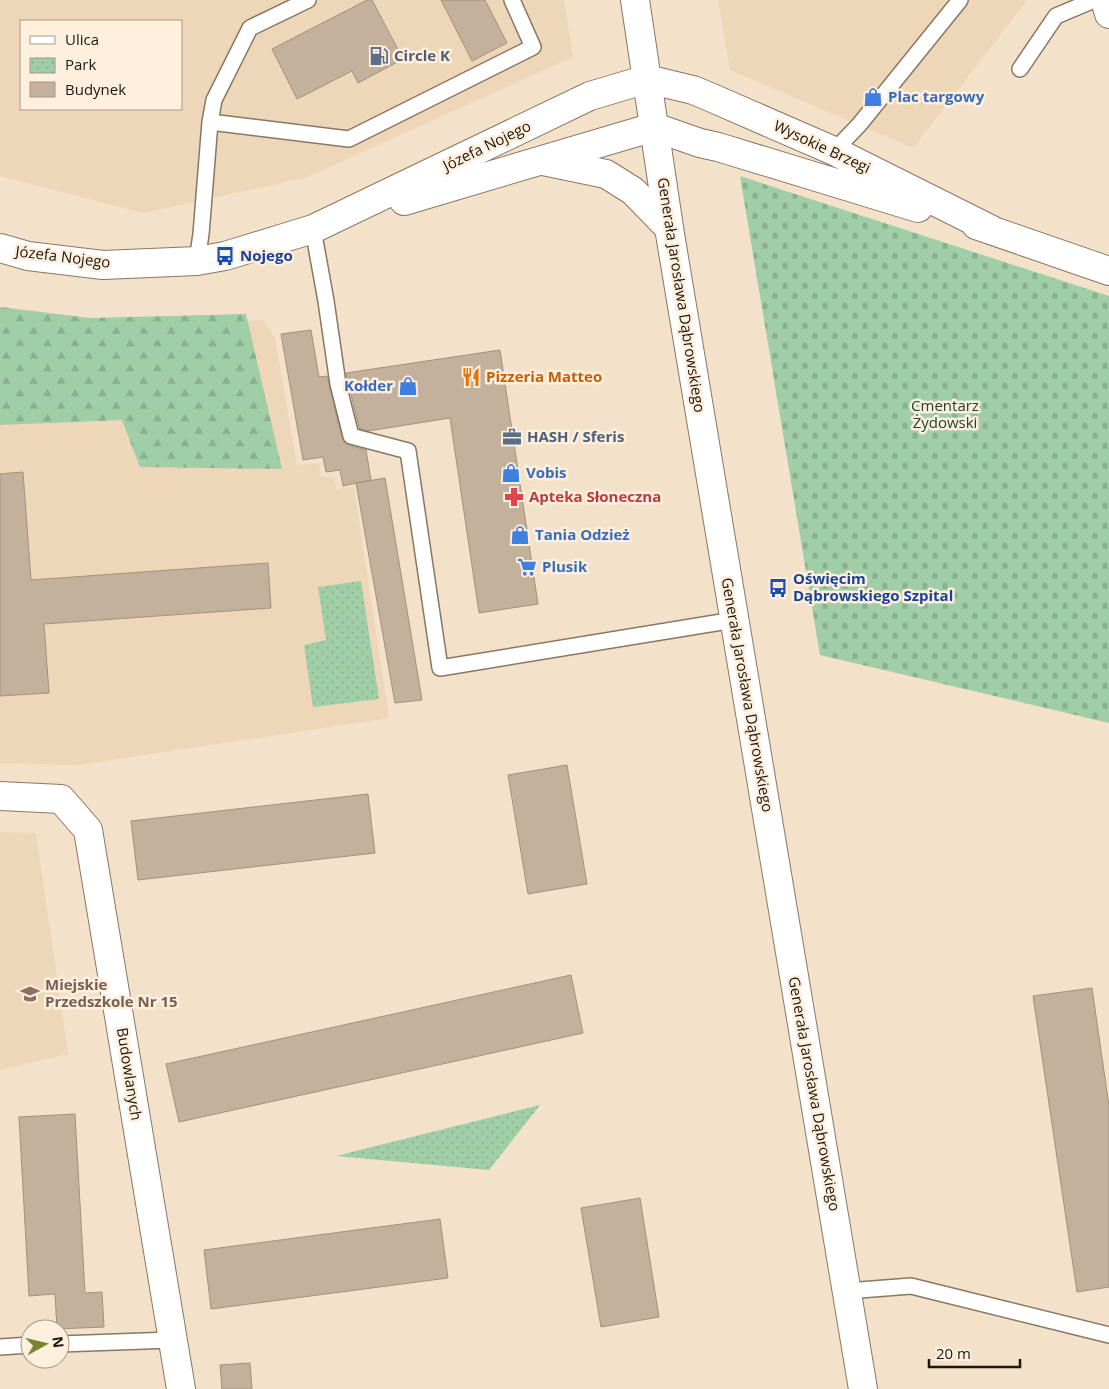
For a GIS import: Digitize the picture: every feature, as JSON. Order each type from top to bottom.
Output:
[{"type":"street","name":"Generała Jarosława Dąbrowskiego","points":[[634,0],[669,228],[863,1389]]},
{"type":"street","points":[[1105,0],[1109,14]]},
{"type":"street","name":"Wysokie Brzegi","points":[[647,79],[692,90],[710,97],[834,152],[992,230]]},
{"type":"street","name":"Józefa Nojego","points":[[322,225],[590,96],[647,79]]},
{"type":"street","name":"Wysokie Brzegi","points":[[654,127],[700,143],[992,230],[1109,271]]},
{"type":"street","name":"Józefa Nojego","points":[[0,248],[28,256],[103,265],[197,261],[224,256],[322,225],[654,127]]},
{"type":"street","points":[[540,160],[606,174],[633,191],[669,228]]},
{"type":"street","name":"Budowlanych","points":[[0,796],[62,799],[88,830],[181,1389]]},
{"type":"lane","points":[[197,261],[210,122],[214,100],[250,28],[308,0]]},
{"type":"lane","points":[[210,122],[349,139],[534,47],[512,0]]},
{"type":"lane","points":[[834,152],[859,125],[960,0]]},
{"type":"lane","points":[[1020,69],[1056,16],[1094,0]]},
{"type":"lane","points":[[322,225],[326,300],[338,384],[351,436],[408,451],[440,668],[734,620]]},
{"type":"lane","points":[[847,1291],[912,1286],[1109,1334]]},
{"type":"lane","points":[[70,1344],[172,1340]]},
{"type":"lane","points":[[0,1347],[20,1346]]},
{"type":"shaded area","points":[[0,0],[564,0],[573,57],[305,178],[143,213],[0,176]]},
{"type":"shaded area","name":"Plac targowy","points":[[718,0],[1027,0],[913,148],[730,70]]},
{"type":"shaded area","points":[[0,315],[79,326],[263,320],[275,338],[297,465],[319,463],[321,477],[334,476],[336,489],[354,487],[389,718],[78,765],[0,763]]},
{"type":"shaded area","name":"Miejskie Przedszkole Nr 15","points":[[0,832],[36,833],[68,1054],[0,1070]]},
{"type":"green space","name":"Cmentarz Żydowski","points":[[740,176],[1109,296],[1109,723],[820,655]]},
{"type":"green space","points":[[0,307],[90,318],[246,314],[282,469],[140,467],[122,420],[0,425]]},
{"type":"green space","points":[[361,581],[379,699],[313,707],[304,645],[326,640],[318,587]]},
{"type":"green space","points":[[540,1105],[489,1170],[336,1156]]},
{"type":"building","points":[[367,0],[372,0],[403,59],[358,83],[352,71],[297,99],[272,49]]},
{"type":"building","points":[[441,0],[485,0],[507,43],[472,61]]},
{"type":"building","points":[[311,330],[319,377],[327,376],[342,438],[348,445],[366,450],[371,480],[343,486],[340,470],[326,472],[323,457],[303,460],[281,334]]},
{"type":"building","points":[[500,350],[538,604],[479,613],[450,418],[368,431],[359,428],[346,373]]},
{"type":"building","points":[[23,472],[31,580],[268,563],[271,608],[44,624],[49,693],[0,696],[0,474]]},
{"type":"building","points":[[385,478],[422,700],[395,703],[356,483]]},
{"type":"building","points":[[567,765],[587,884],[528,894],[508,775]]},
{"type":"building","points":[[368,794],[375,853],[138,880],[131,821]]},
{"type":"building","points":[[571,975],[583,1033],[179,1122],[166,1064]]},
{"type":"building","points":[[1092,988],[1109,1106],[1109,1287],[1077,1292],[1033,996]]},
{"type":"building","points":[[75,1114],[85,1293],[102,1292],[104,1327],[70,1328],[70,1319],[56,1319],[55,1294],[29,1296],[19,1117]]},
{"type":"building","points":[[640,1198],[659,1317],[601,1327],[581,1208]]},
{"type":"building","points":[[440,1219],[448,1278],[211,1309],[204,1250]]},
{"type":"building","points":[[250,1363],[252,1389],[222,1389],[220,1365]]},
{"type":"place","name":"Circle K","points":[[379,56]]},
{"type":"place","name":"Plac targowy","points":[[873,97]]},
{"type":"place","name":"Nojego","points":[[225,256]]},
{"type":"place","name":"Pizzeria Matteo","points":[[471,377]]},
{"type":"place","name":"Kołder","points":[[408,386]]},
{"type":"place","name":"HASH / Sferis","points":[[512,437]]},
{"type":"place","name":"Vobis","points":[[511,473]]},
{"type":"place","name":"Apteka Słoneczna","points":[[514,497]]},
{"type":"place","name":"Tania Odzież","points":[[520,535]]},
{"type":"place","name":"Plusik","points":[[527,567]]},
{"type":"place","name":"Oświęcim Dąbrowskiego Szpital","points":[[778,588]]},
{"type":"place","name":"Miejskie Przedszkole Nr 15","points":[[30,994]]}]
